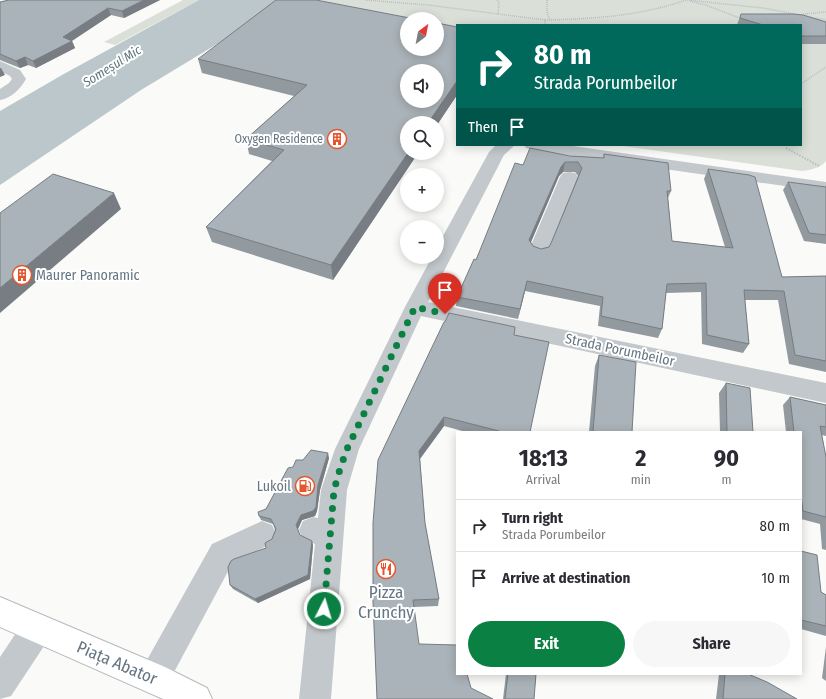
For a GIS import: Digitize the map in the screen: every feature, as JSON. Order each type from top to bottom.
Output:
[{"type":"main road","name":"Piața Abator","points":[[0,612],[154,678],[196,699]]},
{"type":"street","points":[[0,64],[15,73],[19,79],[15,86],[0,96]]},
{"type":"street","points":[[315,699],[322,532],[347,449],[415,307],[497,152],[506,146]]},
{"type":"street","points":[[539,146],[826,187]]},
{"type":"street","points":[[539,250],[579,152]]},
{"type":"street","name":"Strada Porumbeilor","points":[[415,307],[826,393]]},
{"type":"street","points":[[154,678],[222,554],[262,534]]},
{"type":"street","points":[[0,685],[37,629]]},
{"type":"path","points":[[365,0],[383,0],[545,20],[618,16],[657,9],[687,0],[763,8],[826,20]]},
{"type":"path","points":[[418,0],[421,5]]},
{"type":"path","points":[[497,0],[499,2],[498,14]]},
{"type":"path","points":[[547,0],[547,13],[550,20]]},
{"type":"path","points":[[684,1],[706,5],[746,21]]},
{"type":"path","points":[[798,18],[800,15],[826,12]]},
{"type":"path","points":[[777,14],[805,19]]},
{"type":"path","points":[[802,83],[826,67]]},
{"type":"path","points":[[786,148],[819,166]]},
{"type":"shaded area","points":[[183,0],[199,0],[115,45],[104,42]]},
{"type":"shaded area","points":[[290,0],[826,0],[826,161],[815,168],[802,171],[623,146],[802,146],[802,24],[456,24],[456,32],[444,29],[444,12],[400,12],[400,18]]},
{"type":"water","name":"Someșul Mic","points":[[199,0],[290,0],[141,90],[0,185],[0,111],[62,75]]},
{"type":"building","points":[[9,0],[144,0],[122,11],[108,8],[63,37],[72,41],[33,61],[25,57],[16,61],[0,54],[0,2]]},
{"type":"building","name":"Oxygen Residence","points":[[276,0],[316,0],[400,16],[400,56],[444,56],[444,24],[456,27],[456,82],[444,100],[444,64],[400,64],[400,108],[438,108],[433,116],[400,116],[400,160],[403,160],[331,265],[206,227],[284,150],[246,139],[307,85],[198,59]]},
{"type":"building","points":[[741,14],[803,15],[826,22],[826,36],[802,36],[802,24],[760,24],[740,18]]},
{"type":"building","points":[[530,148],[570,156],[604,158],[604,154],[668,163],[671,191],[667,191],[672,241],[733,248],[708,169],[755,177],[782,277],[826,276],[826,361],[795,355],[784,291],[744,290],[749,344],[707,335],[706,283],[667,284],[662,329],[601,316],[603,297],[527,281],[520,309],[457,297],[474,259],[476,260],[515,163],[523,165]],"holes":[[[565,162],[578,162],[582,168],[549,247],[541,249],[533,246],[529,240],[561,167]]]},
{"type":"building","name":"Maurer Panoramic","points":[[53,174],[114,193],[0,288],[0,213]]},
{"type":"building","points":[[788,182],[826,187],[826,235],[809,233]]},
{"type":"building","points":[[449,313],[515,327],[514,335],[549,342],[530,431],[499,431],[444,417],[419,451],[425,523],[439,599],[413,600],[419,644],[456,645],[456,675],[467,675],[471,688],[493,699],[377,699],[373,602],[373,523],[378,460]]},
{"type":"building","points":[[599,355],[636,362],[632,431],[593,431]]},
{"type":"building","points":[[726,383],[750,388],[753,431],[727,431]]},
{"type":"building","points":[[790,397],[826,405],[826,427],[820,426],[826,457],[826,517],[803,511],[802,431],[794,431]]},
{"type":"building","points":[[311,450],[328,453],[318,485],[316,507],[313,511],[301,515],[296,525],[300,535],[312,541],[308,575],[255,599],[230,585],[228,567],[234,559],[266,548],[265,543],[272,539],[276,529],[271,519],[259,516],[258,512],[266,509],[288,468],[293,467],[296,460],[303,460]]},
{"type":"building","points":[[802,551],[817,555],[821,592],[826,595],[826,626],[802,620]]},
{"type":"building","points":[[508,675],[536,675],[534,699],[505,699]]},
{"type":"building","points":[[725,675],[750,675],[767,682],[797,699],[723,699]]},
{"type":"place","name":"Oxygen Residence","points":[[337,139]]},
{"type":"place","name":"Maurer Panoramic","points":[[22,275]]},
{"type":"place","name":"Lukoil","points":[[305,486]]},
{"type":"place","name":"Pizza Crunchy","points":[[386,569]]},
{"type":"route","points":[[324,609],[334,490],[347,449],[415,307],[445,314]]}]
